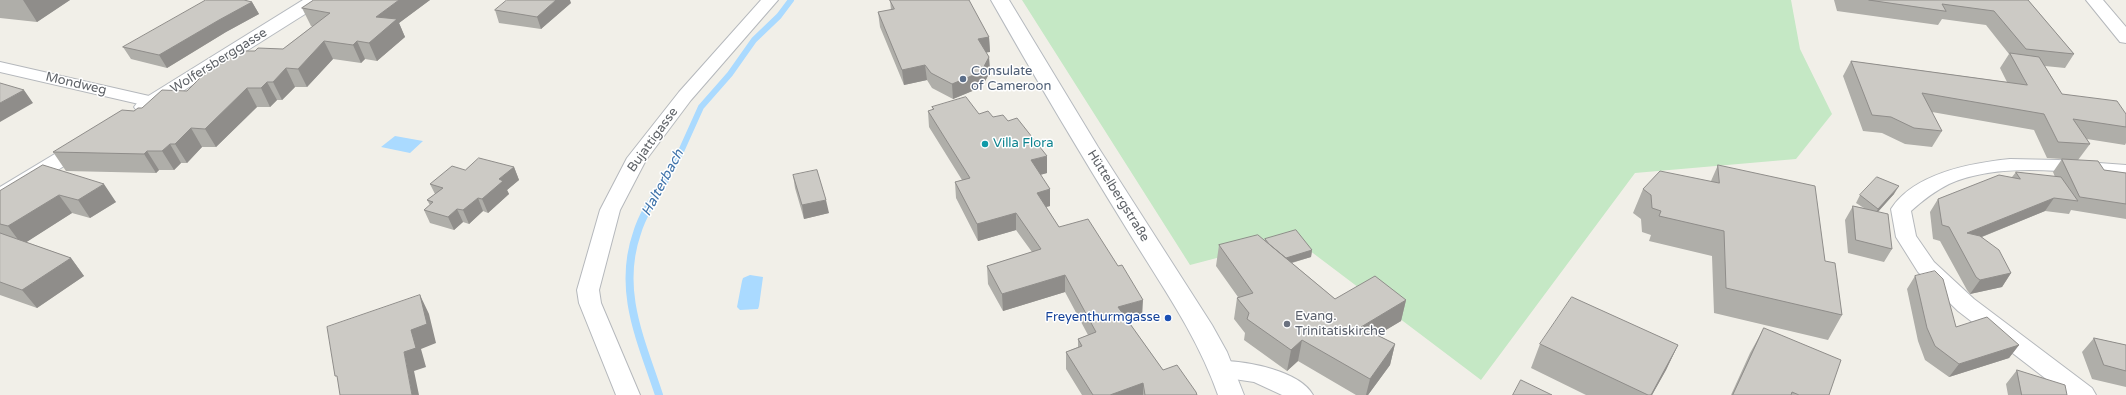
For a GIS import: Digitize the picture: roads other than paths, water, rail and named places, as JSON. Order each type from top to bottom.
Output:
[{"type":"main road","name":"Wolfersberggasse","points":[[125,119],[315,0]]},
{"type":"main road","name":"Hüttelbergstraße","points":[[1000,0],[1121,202],[1175,285],[1222,370],[1231,395]]},
{"type":"main road","points":[[0,197],[98,136]]},
{"type":"street","name":"Bujattigasse","points":[[628,395],[590,303],[588,290],[610,210],[627,174],[642,150],[685,96],[770,0]]},
{"type":"street","points":[[2094,0],[2126,38]]},
{"type":"street","name":"Mondweg","points":[[0,67],[152,102]]},
{"type":"street","points":[[2084,395],[1966,305],[1926,267],[1906,237],[1901,209],[1918,194],[1943,179],[1974,170],[2018,165],[2126,171]]},
{"type":"street","points":[[1222,370],[1255,372],[1282,384],[1301,395]]},
{"type":"water","points":[[395,136],[423,141],[410,153],[381,147]]},
{"type":"water","points":[[750,275],[763,277],[759,306],[758,309],[740,310],[737,307],[742,281],[743,278]]},
{"type":"waterway","name":"Halterbach","points":[[666,178],[678,158],[701,107],[730,74],[754,40],[779,16],[791,0]]},
{"type":"waterway","name":"Halterbach","points":[[659,395],[639,335],[630,295],[629,275],[631,254],[637,233],[650,204],[667,177]]},
{"type":"place","name":"Consulate of Cameroon","points":[[963,79]]},
{"type":"place","name":"Villa Flora","points":[[985,144]]},
{"type":"place","name":"Freyenthurmgasse","points":[[1168,318]]},
{"type":"place","name":"Evang. Trinitatiskirche","points":[[1287,324]]}]
